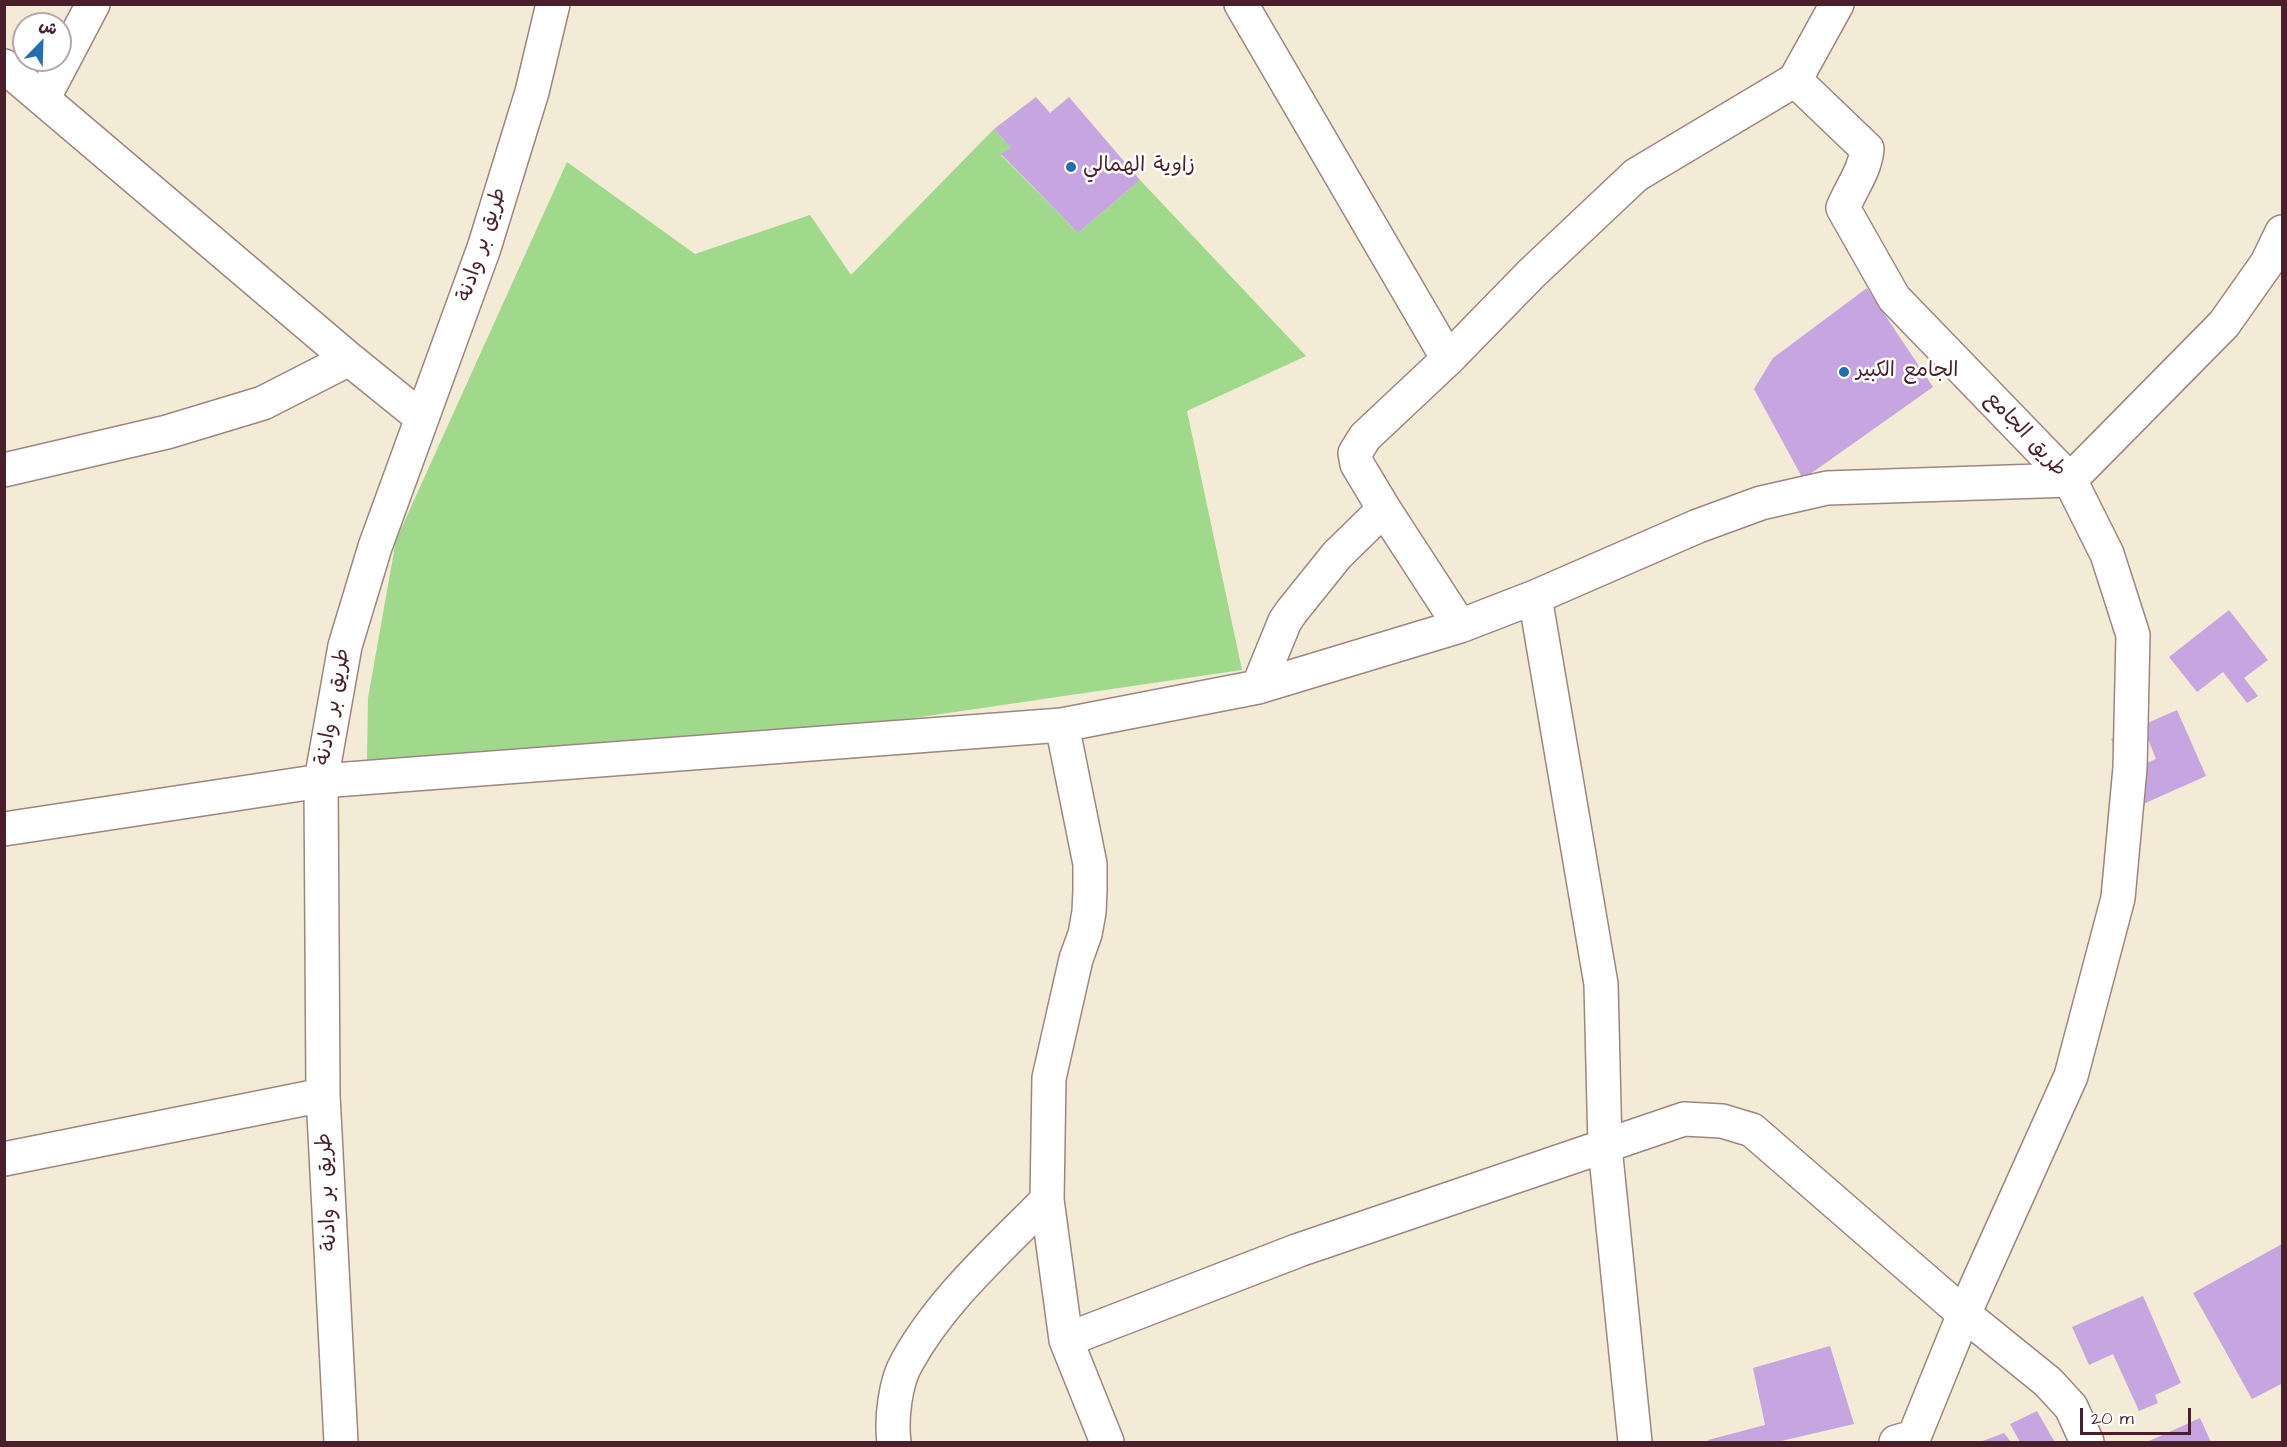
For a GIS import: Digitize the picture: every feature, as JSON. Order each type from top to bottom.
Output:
[{"type":"street","points":[[43,99],[93,4]]},
{"type":"street","name":"طريق بر وادنة","points":[[341,1443],[323,1095],[321,781],[345,646],[375,547],[484,248],[532,92],[553,4]]},
{"type":"street","points":[[1241,4],[1448,358]]},
{"type":"street","points":[[1460,626],[1384,509],[1357,464],[1355,453],[1365,437],[1532,273],[1636,175],[1795,80],[1837,4]]},
{"type":"street","points":[[4,66],[349,359],[422,418]]},
{"type":"street","name":"طريق الجامع","points":[[1795,80],[1867,149],[1862,172],[1843,208],[1894,298],[2070,480]]},
{"type":"street","points":[[1909,1441],[2071,1076],[2118,898],[2130,768],[2133,635],[2107,554],[2070,480],[2224,324],[2267,263],[2283,232]]},
{"type":"street","points":[[4,470],[167,432],[263,403],[349,359]]},
{"type":"street","name":"طريق الجامع","points":[[4,829],[321,781],[1062,725],[1258,687],[1460,626],[1535,597],[1698,526],[1761,503],[1827,488],[2070,480]]},
{"type":"street","points":[[1258,687],[1285,621],[1292,611],[1337,555],[1384,509]]},
{"type":"street","points":[[1535,597],[1601,984],[1605,1147],[1635,1443]]},
{"type":"street","points":[[1062,725],[1090,864],[1090,890],[1085,934],[1076,959],[1049,1078],[1047,1200],[1066,1340],[1107,1443]]},
{"type":"street","points":[[4,1159],[323,1095]]},
{"type":"street","points":[[1066,1340],[1299,1250],[1684,1119],[1722,1121],[1752,1130],[1964,1314],[2048,1382],[2071,1407],[2087,1443]]},
{"type":"street","points":[[894,1443],[896,1391],[906,1364],[943,1309],[1047,1200]]},
{"type":"green space","points":[[994,129],[1011,148],[1001,155],[1078,233],[1140,180],[1306,356],[1187,411],[1242,670],[900,720],[533,753],[367,760],[368,698],[396,540],[567,162],[695,254],[810,215],[851,275]]},
{"type":"building","name":"زاوية الهمالي","points":[[1036,97],[1050,113],[1069,97],[1140,180],[1078,233],[1001,154],[1011,148],[994,129]]},
{"type":"building","name":"الجامع الكبير","points":[[1867,288],[1933,387],[1803,479],[1754,389],[1773,358]]},
{"type":"building","points":[[2229,610],[2268,660],[2244,678],[2258,696],[2247,703],[2223,672],[2197,692],[2169,657]]},
{"type":"building","points":[[2177,710],[2206,776],[2141,805],[2126,772],[2156,759],[2148,739],[2118,752],[2111,739]]},
{"type":"building","points":[[2282,1244],[2282,1386],[2281,1384],[2252,1399],[2193,1293]]},
{"type":"building","points":[[2143,1296],[2181,1383],[2155,1395],[2158,1403],[2139,1411],[2113,1354],[2089,1365],[2072,1327]]},
{"type":"building","points":[[1830,1346],[1854,1424],[1777,1442],[1708,1442],[1708,1440],[1765,1425],[1753,1368]]},
{"type":"building","points":[[2037,1411],[2055,1442],[2020,1442],[2010,1424]]},
{"type":"building","points":[[2200,1418],[2211,1442],[2147,1442]]},
{"type":"building","points":[[2004,1433],[2011,1442],[1980,1442]]},
{"type":"place","name":"زاوية الهمالي","points":[[1071,167]]},
{"type":"place","name":"الجامع الكبير","points":[[1844,372]]}]
